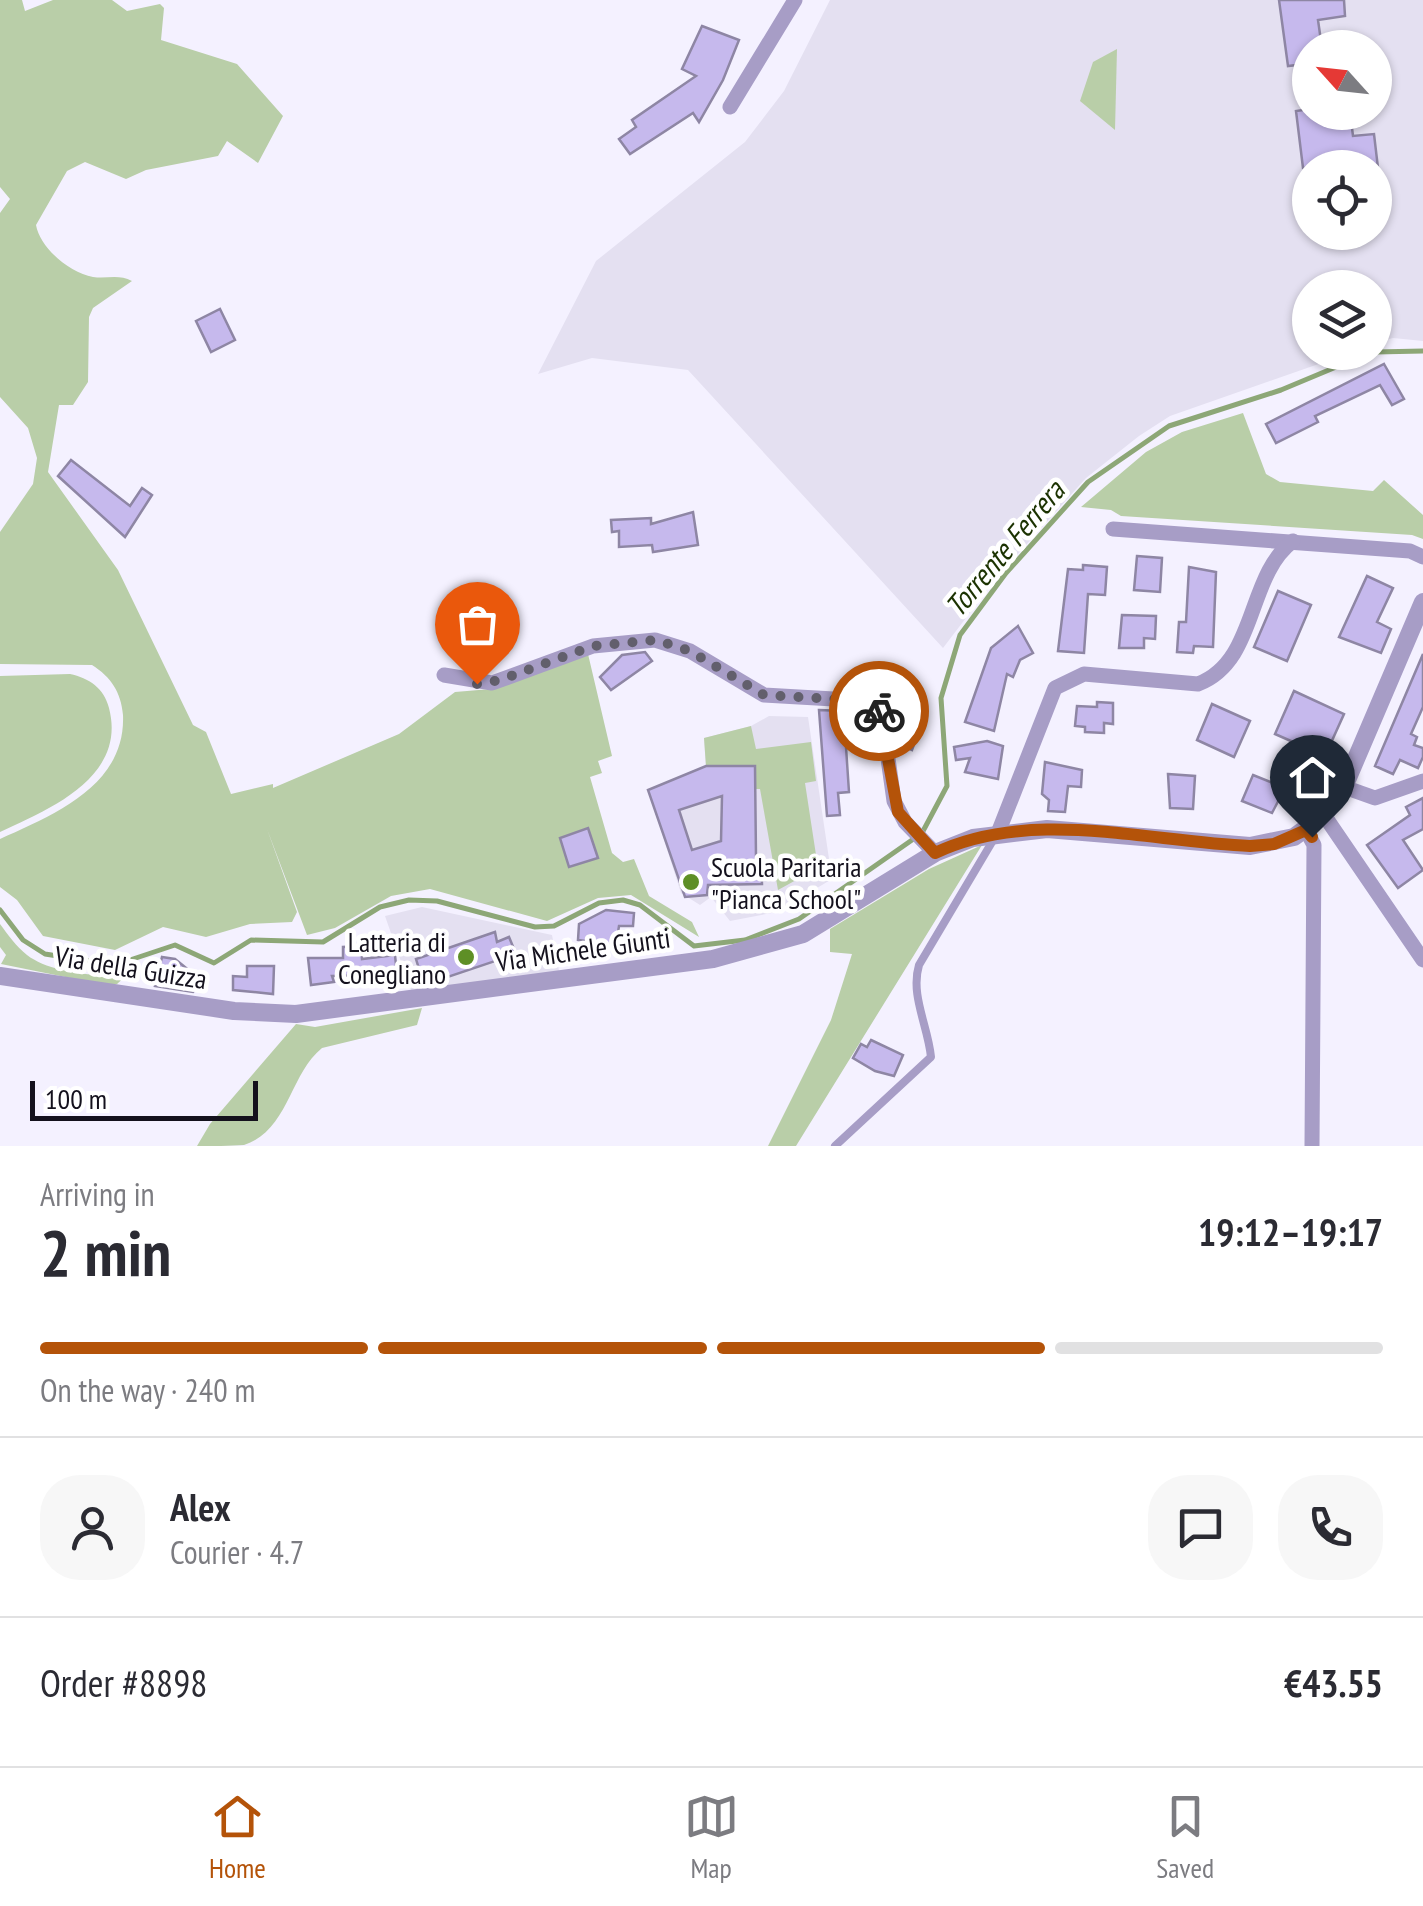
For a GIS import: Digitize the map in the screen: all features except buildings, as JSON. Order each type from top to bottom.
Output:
[{"type":"street","points":[[730,106],[795,0]]},
{"type":"street","points":[[1113,528],[1410,551],[1423,557]]},
{"type":"street","points":[[998,833],[1055,688],[1084,674],[1198,684],[1213,678],[1233,656],[1272,563],[1292,541]]},
{"type":"street","name":"Via Michele Giunti","points":[[254,1013],[331,1012],[745,953],[824,924],[924,843],[1048,829],[1250,846],[1274,844],[1306,830],[1324,815],[1344,786],[1423,602]]},
{"type":"street","points":[[444,675],[492,683],[593,646],[656,640],[690,651],[764,695],[867,704],[882,716],[894,802],[924,843]]},
{"type":"street","points":[[1344,786],[1375,798],[1423,781]]},
{"type":"street","points":[[1324,815],[1423,960]]},
{"type":"street","points":[[1306,830],[1349,856]]},
{"type":"street","points":[[1306,830],[1314,845],[1312,1146]]},
{"type":"street","name":"Via della Guizza","points":[[0,976],[254,1013]]},
{"type":"lane","points":[[835,1146],[931,1057],[928,1028],[913,985],[998,833]]},
{"type":"shaded area","points":[[830,0],[1423,0],[1423,341],[1392,338],[1392,270],[1292,270],[1292,370],[1301,370],[1170,416],[1139,436],[1086,478],[998,576],[943,648],[688,370],[592,358],[538,374],[596,261],[745,142],[784,91]]},
{"type":"shaded area","points":[[769,716],[808,717],[832,879],[777,912],[730,921],[711,897],[700,905],[681,893],[648,790],[706,768],[704,738],[751,726]]},
{"type":"shaded area","points":[[422,907],[552,935],[559,971],[412,993],[385,916]]},
{"type":"green space","points":[[0,0],[22,0],[25,11],[53,0],[112,0],[127,11],[160,4],[164,8],[161,40],[237,64],[283,116],[258,163],[227,141],[218,156],[146,170],[126,179],[85,162],[67,171],[36,225],[50,251],[75,270],[93,277],[132,281],[93,308],[89,317],[88,382],[73,405],[59,405],[48,472],[118,570],[193,725],[206,732],[231,794],[273,784],[273,788],[399,734],[455,692],[491,689],[588,654],[612,756],[598,761],[602,773],[590,777],[612,853],[623,862],[634,859],[649,896],[692,922],[699,937],[631,895],[598,898],[547,921],[430,889],[391,896],[335,928],[307,935],[267,829],[297,912],[292,922],[250,924],[206,937],[163,927],[115,950],[43,936],[17,900],[0,887],[0,839],[63,808],[99,779],[121,740],[123,715],[114,686],[92,665],[0,664],[0,532],[33,484],[37,458],[28,428],[0,397],[0,213],[10,199],[0,187]]},
{"type":"green space","points":[[1117,49],[1115,130],[1080,101],[1093,62]]},
{"type":"green space","points":[[1243,413],[1266,474],[1280,482],[1373,491],[1384,480],[1423,515],[1423,539],[1412,535],[1121,516],[1111,510],[1081,507],[1146,452],[1182,432]]},
{"type":"green space","points":[[70,674],[95,685],[107,701],[112,732],[107,753],[80,787],[41,813],[0,832],[0,676]]},
{"type":"green space","points":[[751,726],[756,749],[811,742],[816,781],[805,783],[818,868],[778,890],[760,789],[756,789],[755,766],[706,766],[704,738]]},
{"type":"green space","points":[[982,845],[796,1146],[768,1146],[831,1020],[852,954],[830,952],[830,929],[929,869]]},
{"type":"green space","points":[[0,924],[27,955],[49,966],[92,974],[130,972],[117,984],[100,984],[1,964],[6,955],[0,947]]},
{"type":"green space","points":[[422,1008],[417,1025],[322,1048],[302,1072],[280,1115],[259,1138],[244,1145],[197,1146],[210,1124],[296,1024],[315,1027]]},
{"type":"waterway","name":"Torrente Ferrera","points":[[1392,352],[1423,351]]},
{"type":"waterway","name":"Torrente Ferrera","points":[[0,910],[23,940],[45,954],[115,965],[175,945],[214,963],[251,940],[323,942],[380,907],[409,900],[437,901],[535,927],[554,926],[599,903],[623,900],[640,905],[694,946],[745,940],[799,919],[922,833],[947,786],[941,698],[960,635],[1006,573],[1088,482],[1169,426],[1281,390],[1329,370]]},
{"type":"way so far","points":[[477,684],[500,680],[593,646],[656,640],[690,651],[764,695],[850,700],[879,711]]},
{"type":"place","name":"Scuola Paritaria \"Pianca School\"","points":[[691,882]]},
{"type":"place","name":"Latteria di Conegliano","points":[[466,957]]},
{"type":"route","points":[[879,711],[894,802],[905,822],[935,853],[973,838],[1048,829],[1250,846],[1274,844],[1306,830],[1312,837]]}]
